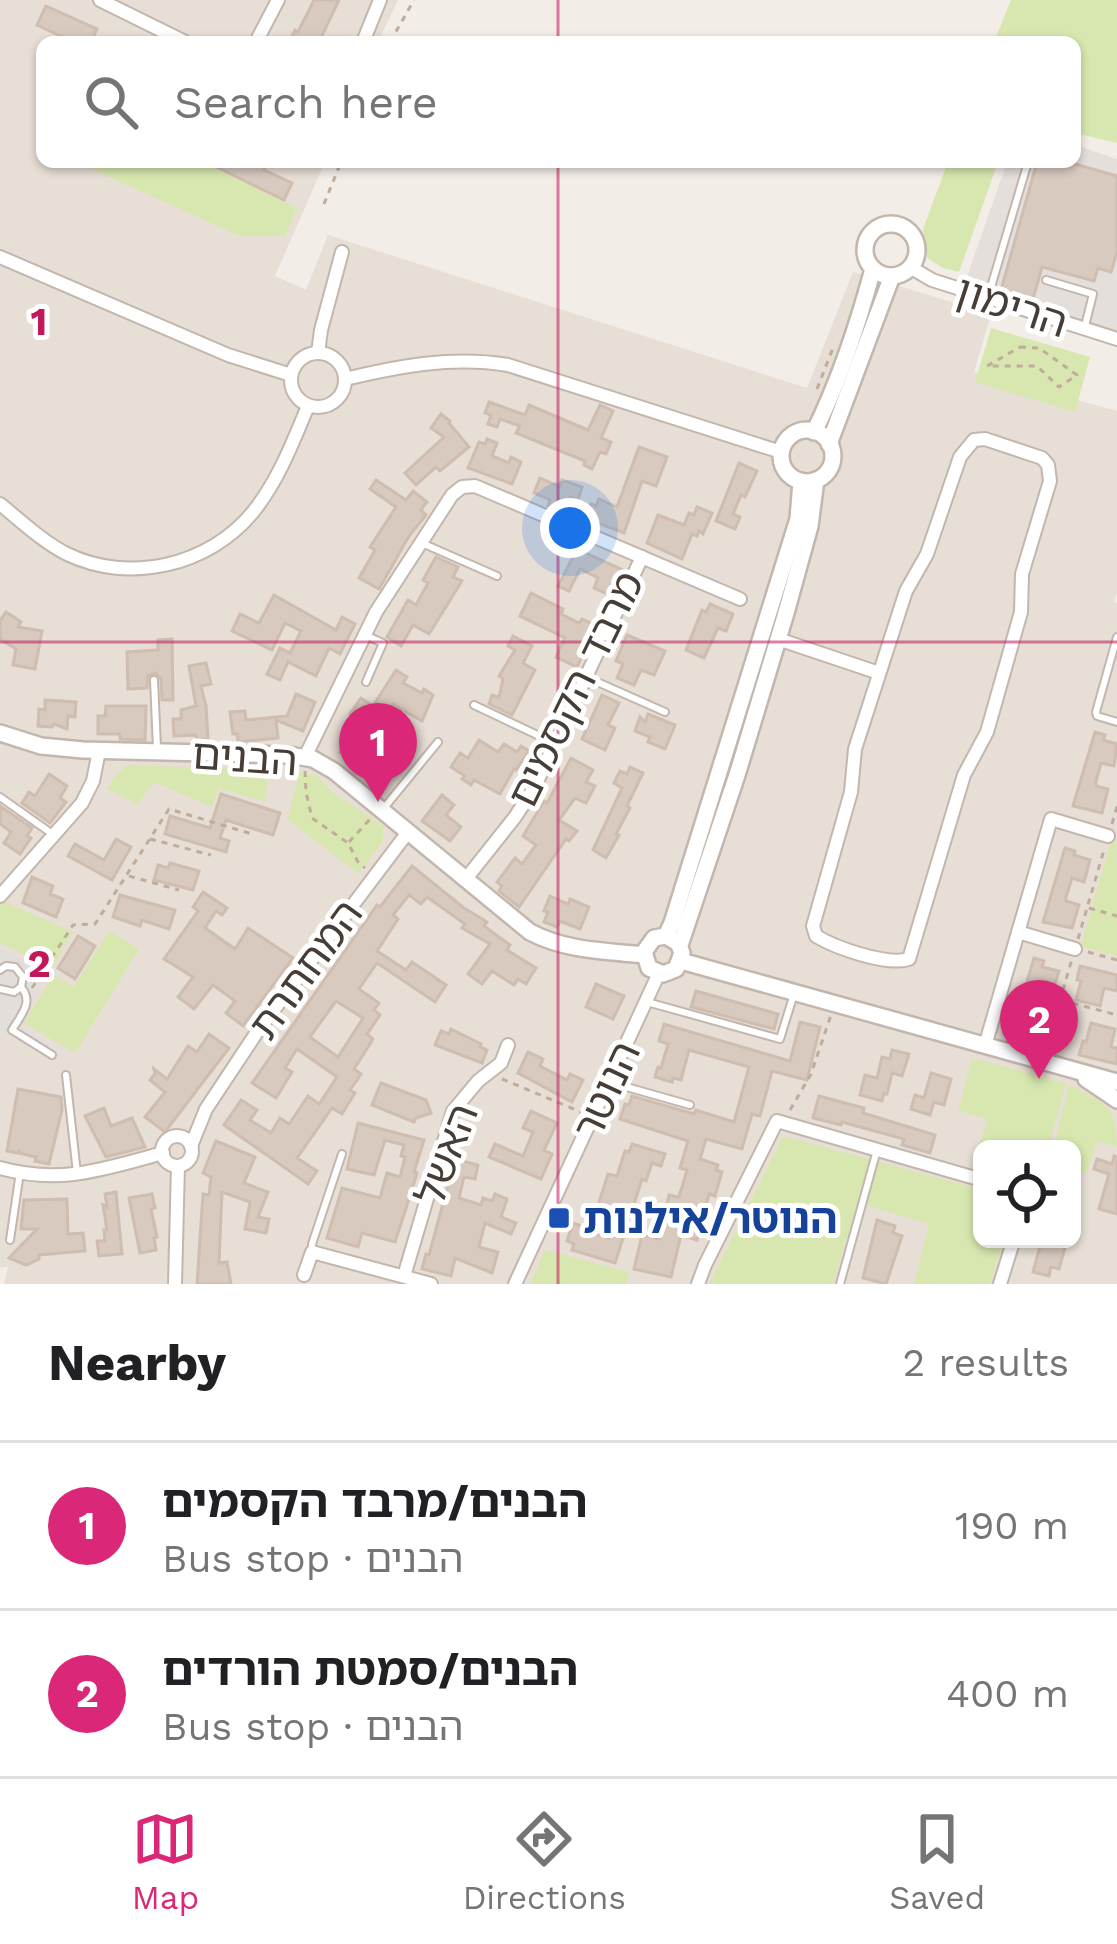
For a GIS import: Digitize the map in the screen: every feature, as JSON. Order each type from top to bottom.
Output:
[{"type":"street","points":[[100,0],[173,36]]},
{"type":"street","points":[[259,36],[278,0]]},
{"type":"street","points":[[365,36],[380,0]]},
{"type":"street","points":[[829,444],[892,276],[910,267],[916,257],[915,240],[903,227],[892,224],[870,234],[866,256],[873,268],[892,276]]},
{"type":"street","points":[[318,353],[342,252]]},
{"type":"street","points":[[0,257],[228,355],[291,375]]},
{"type":"street","name":"הרימון","points":[[910,267],[932,280],[1117,339]]},
{"type":"street","points":[[814,432],[862,310],[873,268]]},
{"type":"street","points":[[318,353],[335,359],[345,379],[334,403],[308,406],[294,395],[291,375],[301,359],[318,353]]},
{"type":"street","points":[[345,379],[443,360],[508,365],[782,452]]},
{"type":"street","points":[[0,504],[66,553],[93,563],[150,569],[182,560],[234,532],[253,512],[308,406]]},
{"type":"street","points":[[798,432],[814,432],[829,444],[833,456],[827,472],[808,480],[794,478],[783,467],[782,452],[790,436],[798,432]]},
{"type":"street","points":[[985,439],[1042,458],[1050,481],[1022,574],[1016,631],[987,732],[964,776],[914,947],[909,959],[901,962],[827,943],[816,936],[813,926],[851,792],[855,749],[879,673],[907,591],[927,554],[953,473],[967,447],[985,439]]},
{"type":"street","points":[[808,480],[805,546],[737,775],[676,948],[670,973],[649,968],[644,955],[654,938],[676,948],[794,993],[1117,1082]]},
{"type":"street","points":[[676,948],[679,902],[808,480]]},
{"type":"street","name":"מרבד הקסמים","points":[[305,757],[364,635],[419,543],[462,488],[475,486],[642,557],[526,801],[465,880]]},
{"type":"street","points":[[642,557],[740,599]]},
{"type":"street","points":[[778,639],[879,673]]},
{"type":"street","name":"הבנים","points":[[0,734],[41,746],[99,751],[305,757],[328,767],[543,940],[576,949],[644,955]]},
{"type":"street","points":[[0,896],[89,790],[99,751]]},
{"type":"street","points":[[986,1046],[1051,819],[1108,836]]},
{"type":"street","name":"המחתרת","points":[[191,1146],[206,1109],[303,968],[408,832]]},
{"type":"street","points":[[1018,932],[1075,949]]},
{"type":"street","name":"הנוטר","points":[[515,1280],[659,973]]},
{"type":"street","name":"האשל","points":[[404,1276],[453,1111],[501,1063],[508,1045]]},
{"type":"street","points":[[1068,1069],[1117,1100]]},
{"type":"street","name":"המחתרת","points":[[173,1136],[206,1109]]},
{"type":"street","points":[[698,1284],[781,1122],[973,1177]]},
{"type":"street","points":[[173,1136],[191,1146],[190,1158],[178,1166],[169,1163],[163,1153],[165,1142],[173,1136]]},
{"type":"street","points":[[0,1168],[77,1175],[163,1153]]},
{"type":"street","points":[[176,1284],[178,1166]]},
{"type":"street","points":[[1000,1284],[1011,1248]]},
{"type":"street","points":[[304,1275],[312,1252],[431,1284]]},
{"type":"street","points":[[356,1284],[361,1265]]},
{"type":"lane","points":[[988,298],[1026,168]]},
{"type":"lane","points":[[1046,280],[1093,294],[1084,329]]},
{"type":"lane","points":[[419,543],[497,577]]},
{"type":"lane","points":[[364,635],[383,643],[366,682]]},
{"type":"lane","points":[[1117,637],[1096,712],[1117,722]]},
{"type":"lane","points":[[586,676],[665,712]]},
{"type":"lane","points":[[154,680],[157,752]]},
{"type":"lane","points":[[474,705],[555,743]]},
{"type":"lane","points":[[380,810],[438,742]]},
{"type":"lane","points":[[0,797],[54,835]]},
{"type":"lane","points":[[2,966],[22,973],[28,1003],[11,1030],[52,1055]]},
{"type":"lane","points":[[2,992],[24,990]]},
{"type":"lane","points":[[647,1002],[781,1039],[794,993]]},
{"type":"lane","points":[[66,1075],[77,1175]]},
{"type":"lane","points":[[609,1082],[690,1105]]},
{"type":"lane","points":[[840,1284],[877,1150]]},
{"type":"lane","points":[[312,1252],[342,1154]]},
{"type":"lane","points":[[10,1240],[20,1172]]},
{"type":"path","points":[[393,36],[414,0]]},
{"type":"path","points":[[324,204],[338,168]]},
{"type":"path","points":[[1020,347],[1039,348],[1077,375],[1059,387],[1037,366],[987,366],[1020,347]]},
{"type":"path","points":[[305,757],[312,818],[348,843],[358,862],[374,875]]},
{"type":"path","points":[[1042,1061],[1117,806]]},
{"type":"path","points":[[24,990],[73,925],[95,924],[170,809],[252,834]]},
{"type":"path","points":[[348,843],[380,810]]},
{"type":"path","points":[[150,839],[212,855]]},
{"type":"path","points":[[127,875],[179,890]]},
{"type":"path","points":[[1087,908],[1117,916]]},
{"type":"path","points":[[1075,949],[1117,960]]},
{"type":"path","points":[[1060,1000],[1117,1015]]},
{"type":"path","points":[[781,1122],[811,1074],[834,1004]]},
{"type":"path","points":[[489,1073],[592,1117]]},
{"type":"shaded area","points":[[0,0],[398,0],[381,36],[36,36],[36,168],[322,168],[275,276],[306,290],[328,235],[807,388],[853,272],[991,314],[974,372],[1117,411],[1117,1284],[4,1284],[8,1267],[0,1268]]},
{"type":"shaded area","points":[[1081,147],[1117,159],[1117,343],[962,291],[1005,168],[1081,168]]},
{"type":"shaded area","points":[[0,948],[49,973],[19,1025],[61,1050],[54,1061],[0,1030]]},
{"type":"green space","points":[[1011,0],[1117,0],[1117,143],[1081,134],[1081,36],[996,36]]},
{"type":"green space","points":[[89,168],[214,168],[297,208],[285,236],[240,236]]},
{"type":"green space","points":[[946,168],[996,168],[959,272],[927,258],[923,229]]},
{"type":"green space","points":[[991,328],[1090,357],[1075,412],[975,382]]},
{"type":"green space","points":[[128,765],[269,770],[265,802],[219,788],[212,807],[154,782],[137,804],[107,789]]},
{"type":"green space","points":[[300,772],[316,775],[333,793],[384,826],[383,841],[358,873],[287,819]]},
{"type":"green space","points":[[1111,840],[1117,842],[1117,956],[1081,946]]},
{"type":"green space","points":[[5,902],[73,932],[52,968],[0,943],[0,906]]},
{"type":"green space","points":[[109,931],[139,949],[75,1053],[24,1023],[53,975],[74,987]]},
{"type":"green space","points":[[972,1058],[1066,1083],[1050,1140],[982,1140],[987,1119],[958,1111]]},
{"type":"green space","points":[[1069,1085],[1111,1113],[1117,1147],[1097,1141],[1086,1173],[1081,1172],[1081,1140],[1055,1140]]},
{"type":"green space","points":[[783,1136],[973,1188],[973,1248],[1001,1248],[990,1284],[914,1284],[929,1224],[858,1203],[832,1284],[709,1284]]},
{"type":"green space","points":[[545,1250],[629,1272],[626,1284],[530,1284]]},
{"type":"building","points":[[314,0],[339,0],[322,36],[292,36]]},
{"type":"building","points":[[46,6],[97,29],[94,36],[61,36],[37,25]]},
{"type":"building","points":[[1081,166],[1117,176],[1117,252],[1111,272],[1098,268],[1094,281],[1042,267],[1033,299],[1001,290],[1035,168]]},
{"type":"building","points":[[218,168],[265,168],[292,183],[284,200]]},
{"type":"building","points":[[489,402],[525,415],[529,405],[588,430],[600,405],[613,411],[601,438],[611,442],[592,469],[585,461],[516,433],[520,426],[500,419],[497,427],[488,424]]},
{"type":"building","points":[[441,414],[469,447],[416,485],[405,473],[444,437],[431,428]]},
{"type":"building","points":[[487,439],[497,443],[492,456],[521,462],[512,484],[468,468],[479,442],[485,444]]},
{"type":"building","points":[[639,447],[667,457],[656,486],[642,481],[624,533],[585,518],[599,499],[617,507]]},
{"type":"building","points":[[739,463],[757,471],[733,514],[740,517],[735,529],[716,521]]},
{"type":"building","points":[[540,478],[560,487],[562,480],[582,487],[578,500],[570,497],[564,512],[548,506],[550,500],[534,493]]},
{"type":"building","points":[[376,480],[406,500],[413,491],[427,502],[421,510],[426,515],[379,589],[359,578],[375,550],[370,547],[396,507],[370,489]]},
{"type":"building","points":[[697,507],[712,513],[703,534],[692,534],[682,559],[647,543],[658,515],[684,525]]},
{"type":"building","points":[[577,549],[623,570],[612,596],[594,588],[598,578],[580,569],[569,591],[558,586]]},
{"type":"building","points":[[436,557],[458,567],[453,577],[462,581],[429,634],[413,625],[401,646],[387,637],[408,600],[416,605]]},
{"type":"building","points":[[531,593],[579,623],[582,619],[597,626],[577,667],[556,657],[565,638],[520,616]]},
{"type":"building","points":[[274,595],[336,630],[342,617],[355,624],[340,654],[329,648],[316,676],[288,662],[280,680],[267,674],[280,648],[290,653],[301,631],[285,623],[272,650],[232,631],[240,614],[259,623]]},
{"type":"building","points":[[710,604],[733,614],[726,631],[718,628],[704,658],[686,650],[702,610],[706,612]]},
{"type":"building","points":[[6,612],[21,622],[18,627],[42,631],[35,669],[13,665],[16,649],[0,639],[0,621]]},
{"type":"building","points":[[627,635],[665,651],[654,675],[641,670],[634,685],[617,678],[623,664],[616,661]]},
{"type":"building","points":[[513,636],[532,646],[523,663],[535,670],[512,715],[489,704],[492,695],[499,697],[503,679],[499,676],[515,650],[508,646]]},
{"type":"building","points":[[172,639],[173,700],[162,700],[156,673],[148,676],[147,688],[128,689],[127,652],[158,650],[158,640]]},
{"type":"building","points":[[206,663],[211,684],[201,686],[208,739],[174,736],[173,719],[181,719],[181,710],[196,706],[189,666]]},
{"type":"building","points":[[396,670],[407,677],[403,683],[433,695],[422,721],[393,704],[368,742],[394,762],[382,777],[372,770],[369,774],[340,752],[369,726],[350,714],[361,698],[373,706]]},
{"type":"building","points":[[296,694],[315,702],[303,731],[276,720],[278,738],[238,742],[230,712],[245,711],[246,720],[287,716]]},
{"type":"building","points":[[602,695],[619,703],[608,725],[615,728],[605,750],[582,739]]},
{"type":"building","points":[[45,700],[76,702],[75,717],[68,716],[67,729],[54,724],[38,726]]},
{"type":"building","points":[[106,706],[146,706],[145,740],[98,734],[98,716],[105,716]]},
{"type":"building","points":[[648,714],[675,725],[665,749],[635,731],[640,717],[645,722]]},
{"type":"building","points":[[1095,732],[1117,744],[1114,766],[1101,763],[1096,781],[1096,786],[1108,789],[1102,813],[1073,806]]},
{"type":"building","points":[[479,740],[498,752],[504,744],[517,752],[521,746],[529,751],[500,794],[474,780],[471,785],[451,767],[460,753],[468,758]]},
{"type":"building","points":[[571,758],[593,770],[586,782],[595,786],[586,803],[575,798],[559,820],[577,831],[566,839],[519,907],[499,891],[502,886],[497,882],[515,858],[522,864],[536,845],[523,836]]},
{"type":"building","points":[[630,767],[643,773],[606,858],[593,850],[622,788],[614,783],[620,771],[627,774]]},
{"type":"building","points":[[49,774],[67,786],[60,798],[66,802],[50,823],[22,803],[29,792],[35,796]]},
{"type":"building","points":[[221,794],[280,813],[273,835],[226,820],[220,838],[229,841],[226,852],[165,834],[170,816],[210,828]]},
{"type":"building","points":[[442,795],[454,805],[446,815],[461,827],[450,841],[422,821]]},
{"type":"building","points":[[0,806],[32,828],[20,854],[4,843],[11,832],[0,824]]},
{"type":"building","points":[[116,839],[131,847],[112,880],[68,856],[75,844],[104,860]]},
{"type":"building","points":[[1065,848],[1090,860],[1084,882],[1072,878],[1066,897],[1079,905],[1072,928],[1043,922]]},
{"type":"building","points":[[170,863],[199,871],[193,890],[154,880],[158,865],[168,868]]},
{"type":"building","points":[[412,866],[487,922],[484,926],[510,945],[507,950],[536,968],[526,984],[518,979],[514,985],[492,971],[482,984],[468,974],[490,944],[462,928],[465,924],[427,897],[421,904],[409,895],[393,915],[398,919],[377,951],[406,970],[412,962],[446,985],[435,1002],[377,963],[359,989],[379,1003],[374,1010],[380,1015],[367,1034],[373,1039],[354,1069],[361,1074],[342,1114],[332,1108],[297,1158],[317,1171],[308,1184],[224,1125],[241,1100],[257,1110],[250,1120],[271,1133],[280,1118],[289,1124],[308,1096],[319,1104],[337,1077],[297,1049],[285,1068],[292,1072],[276,1098],[252,1083],[377,905]],"holes":[[[336,1001],[363,1018],[338,1057],[310,1037]]]},
{"type":"building","points":[[32,877],[53,886],[50,894],[63,899],[56,917],[23,903]]},
{"type":"building","points":[[203,892],[227,908],[222,915],[216,911],[205,928],[235,949],[248,928],[293,958],[243,1026],[226,1013],[235,1001],[213,985],[194,1009],[178,997],[193,977],[164,959],[198,911],[193,907]]},
{"type":"building","points":[[120,895],[175,910],[169,929],[113,917]]},
{"type":"building","points":[[550,896],[589,907],[580,929],[560,921],[557,927],[544,922]]},
{"type":"building","points":[[78,936],[95,946],[75,979],[58,968]]},
{"type":"building","points":[[1034,958],[1044,961],[1042,967],[1059,971],[1052,993],[1040,989],[1034,1012],[1047,1016],[1040,1039],[1012,1033]]},
{"type":"building","points":[[1080,966],[1117,975],[1117,991],[1104,988],[1100,1006],[1076,1000]]},
{"type":"building","points":[[596,984],[624,996],[613,1019],[586,1007]]},
{"type":"building","points":[[696,991],[778,1014],[774,1029],[691,1007]]},
{"type":"building","points":[[800,1022],[820,1027],[807,1080],[772,1071],[760,1116],[752,1114],[742,1149],[706,1139],[700,1159],[718,1165],[716,1170],[722,1172],[715,1196],[709,1194],[697,1240],[681,1235],[671,1277],[634,1269],[642,1235],[659,1239],[669,1195],[679,1197],[687,1170],[680,1168],[688,1141],[620,1119],[625,1104],[629,1105],[632,1096],[734,1122],[749,1067],[689,1050],[681,1080],[655,1077],[668,1044],[659,1041],[664,1024],[790,1061]]},
{"type":"building","points":[[1091,1023],[1115,1029],[1111,1047],[1117,1048],[1117,1064],[1079,1055]]},
{"type":"building","points":[[451,1029],[487,1050],[482,1063],[435,1045],[441,1031],[449,1034]]},
{"type":"building","points":[[209,1034],[229,1048],[165,1132],[145,1117],[165,1092],[150,1080],[154,1069],[167,1079],[188,1046],[197,1052]]},
{"type":"building","points":[[892,1050],[909,1054],[902,1076],[892,1073],[882,1101],[860,1095],[865,1075],[877,1078],[882,1057],[890,1059]]},
{"type":"building","points":[[528,1052],[543,1059],[540,1066],[567,1080],[570,1074],[583,1080],[572,1102],[518,1073]]},
{"type":"building","points":[[931,1073],[951,1079],[944,1105],[934,1102],[930,1115],[911,1109],[915,1095],[924,1098]]},
{"type":"building","points":[[381,1083],[426,1100],[431,1113],[414,1122],[372,1105]]},
{"type":"building","points":[[18,1089],[61,1097],[49,1164],[19,1150],[7,1151]]},
{"type":"building","points":[[819,1096],[935,1135],[930,1153],[902,1145],[904,1139],[813,1118]]},
{"type":"building","points":[[104,1108],[111,1126],[132,1118],[145,1147],[106,1157],[85,1116]]},
{"type":"building","points":[[531,1111],[557,1123],[544,1150],[552,1154],[541,1179],[489,1157],[495,1144],[523,1156],[533,1132],[523,1128]]},
{"type":"building","points":[[358,1123],[424,1140],[395,1242],[362,1233],[358,1247],[327,1238],[342,1188],[380,1198],[387,1173],[400,1177],[404,1145],[385,1140],[374,1175],[347,1169]]},
{"type":"building","points":[[216,1141],[255,1157],[244,1183],[268,1192],[258,1217],[269,1219],[266,1233],[245,1229],[250,1202],[222,1192],[219,1263],[227,1262],[231,1284],[197,1284],[203,1194],[209,1195],[211,1177],[203,1173]]},
{"type":"building","points":[[632,1144],[665,1154],[661,1166],[652,1163],[646,1181],[642,1179],[615,1263],[572,1250],[574,1244],[567,1241],[573,1223],[609,1238],[615,1218],[596,1212],[608,1174],[617,1176]]},
{"type":"building","points":[[1114,1156],[1117,1214],[1099,1209],[1109,1174],[1094,1169],[1097,1159],[1112,1164]]},
{"type":"building","points":[[455,1159],[478,1165],[475,1179],[464,1177],[459,1198],[481,1205],[483,1198],[492,1201],[495,1194],[507,1199],[501,1217],[516,1223],[511,1234],[485,1223],[479,1247],[498,1252],[492,1273],[455,1258],[451,1276],[422,1269]]},
{"type":"building","points":[[116,1192],[122,1254],[99,1256],[97,1241],[105,1241],[107,1230],[105,1194]]},
{"type":"building","points":[[152,1194],[156,1250],[140,1253],[129,1198]]},
{"type":"building","points":[[67,1199],[68,1234],[83,1233],[85,1251],[39,1255],[26,1265],[9,1258],[37,1229],[21,1229],[24,1200]]},
{"type":"building","points":[[877,1220],[895,1226],[893,1233],[902,1236],[886,1284],[863,1278]]},
{"type":"building","points":[[1040,1248],[1065,1248],[1059,1269],[1051,1267],[1049,1276],[1033,1272]]},
{"type":"place","name":"הבנים/מרבד הקסמים","points":[[378,802]]},
{"type":"place","name":"הבנים/סמטת הורדים","points":[[1039,1079]]},
{"type":"place","name":"הנוטר/אילנות","points":[[559,1218]]}]
